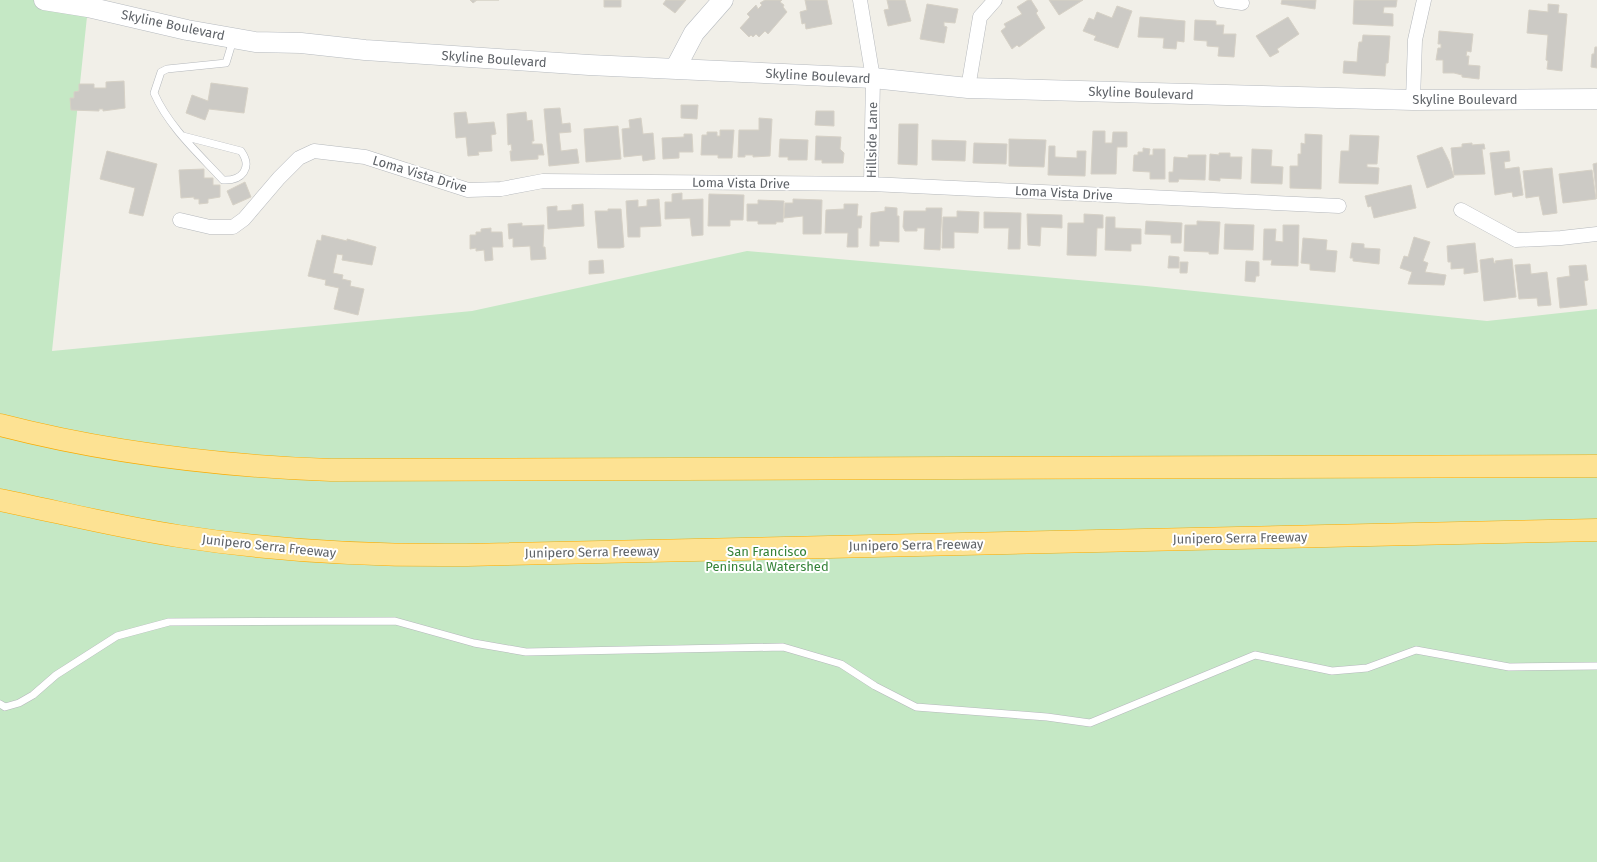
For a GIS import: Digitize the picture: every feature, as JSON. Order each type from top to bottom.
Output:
[{"type":"highway","points":[[0,425],[68,440],[163,456],[250,466],[331,470],[1597,466]]},
{"type":"highway","name":"Junipero Serra Freeway","points":[[0,500],[119,525],[205,540],[292,550],[386,555],[467,555],[1597,530]]},
{"type":"main road","name":"Skyline Boulevard","points":[[44,0],[88,4],[187,30],[255,42],[301,43],[424,54],[675,69],[873,78],[968,88],[1413,100],[1597,99]]},
{"type":"main road","points":[[675,69],[694,33],[723,0]]},
{"type":"street","name":"Hillside Lane","points":[[860,0],[873,78],[871,184]]},
{"type":"street","points":[[968,88],[980,17],[995,0]]},
{"type":"street","points":[[1221,0],[1242,3]]},
{"type":"street","points":[[1413,100],[1415,40],[1424,0]]},
{"type":"street","name":"Loma Vista Drive","points":[[180,220],[210,227],[233,227],[244,219],[279,178],[299,158],[314,151],[365,157],[468,190],[501,189],[542,181],[871,184],[1339,206]]},
{"type":"street","points":[[1461,210],[1516,240],[1561,238],[1597,234]]},
{"type":"lane","points":[[183,136],[241,151],[246,158],[246,166],[241,175],[234,180],[223,180],[183,136],[162,110],[154,93],[161,72],[167,69],[226,63],[234,38]]},
{"type":"lane","points":[[0,704],[5,706],[18,703],[33,695],[56,675],[117,636],[169,622],[395,621],[474,643],[526,652],[783,647],[841,664],[875,686],[916,707],[1047,717],[1090,723],[1255,655],[1332,671],[1367,668],[1416,650],[1509,667],[1597,666]]},
{"type":"green space","name":"San Francisco Peninsula Watershed","points":[[0,0],[44,0],[88,7],[52,351],[472,311],[747,251],[1146,286],[1487,321],[1597,309],[1597,862],[0,862]]},
{"type":"building","points":[[470,0],[477,0],[473,3]]},
{"type":"building","points":[[604,0],[621,0],[621,7],[604,7]]},
{"type":"building","points":[[666,0],[686,0],[675,13],[663,4]]},
{"type":"building","points":[[765,0],[782,0],[780,2],[784,5],[783,7],[787,12],[768,34],[765,31],[759,37],[756,34],[753,37],[751,35],[749,37],[740,28],[750,17],[747,14],[756,5],[758,9],[762,5],[760,3]]},
{"type":"building","points":[[805,0],[827,0],[832,24],[806,29],[805,23],[802,24],[800,12],[807,10]]},
{"type":"building","points":[[887,0],[905,0],[911,21],[888,26],[884,10],[889,9]]},
{"type":"building","points":[[1028,0],[1031,0],[1038,11],[1036,13],[1045,28],[1019,47],[1017,45],[1012,49],[1001,31],[1006,27],[1004,24],[1022,14],[1017,7]]},
{"type":"building","points":[[1049,0],[1083,0],[1059,15]]},
{"type":"building","points":[[1282,0],[1316,0],[1315,9],[1281,4]]},
{"type":"building","points":[[1354,0],[1397,0],[1396,7],[1384,7],[1383,13],[1393,14],[1393,26],[1353,24]]},
{"type":"building","points":[[927,4],[958,9],[955,23],[944,22],[944,26],[947,27],[944,43],[920,39]]},
{"type":"building","points":[[1548,4],[1559,5],[1558,13],[1567,14],[1562,71],[1547,69],[1548,61],[1546,60],[1548,35],[1527,33],[1529,10],[1548,12]]},
{"type":"building","points":[[1117,6],[1132,11],[1118,48],[1094,40],[1096,36],[1083,31],[1089,18],[1094,20],[1097,12],[1112,18]]},
{"type":"building","points":[[1140,17],[1185,21],[1184,42],[1177,41],[1176,49],[1163,48],[1164,38],[1138,37]]},
{"type":"building","points":[[1288,17],[1299,34],[1277,49],[1279,52],[1270,57],[1256,36]]},
{"type":"building","points":[[1195,20],[1216,21],[1216,25],[1224,25],[1223,34],[1236,34],[1234,57],[1218,56],[1219,47],[1207,46],[1207,41],[1194,40]]},
{"type":"building","points":[[1439,31],[1473,34],[1471,52],[1467,51],[1466,56],[1469,56],[1468,65],[1480,66],[1479,79],[1462,77],[1462,75],[1454,73],[1443,73],[1443,60],[1436,60],[1438,48],[1441,48],[1441,44],[1438,44]]},
{"type":"building","points":[[1363,35],[1390,36],[1388,63],[1386,63],[1385,76],[1343,73],[1344,61],[1357,62],[1359,42],[1362,42]]},
{"type":"building","points":[[1595,47],[1597,47],[1597,68],[1591,67],[1592,54],[1594,54]]},
{"type":"building","points":[[124,81],[125,108],[103,111],[103,109],[99,109],[99,111],[71,110],[70,98],[74,98],[74,92],[79,91],[79,84],[94,84],[94,88],[106,88],[106,82]]},
{"type":"building","points":[[211,83],[248,88],[244,113],[209,109],[205,120],[186,113],[192,95],[208,101]]},
{"type":"building","points":[[681,105],[698,105],[697,119],[681,118]]},
{"type":"building","points":[[560,108],[562,124],[570,123],[571,132],[559,133],[561,151],[577,149],[579,163],[549,166],[544,109]]},
{"type":"building","points":[[816,111],[834,111],[834,126],[815,125]]},
{"type":"building","points":[[466,112],[468,124],[494,122],[496,134],[491,135],[492,151],[478,152],[479,155],[468,156],[466,137],[456,138],[454,113]]},
{"type":"building","points":[[526,112],[527,121],[532,120],[534,141],[532,141],[532,144],[542,144],[544,155],[538,155],[538,159],[511,161],[510,151],[512,151],[511,144],[508,145],[507,114]]},
{"type":"building","points":[[641,118],[643,134],[653,133],[655,159],[643,161],[642,155],[624,157],[622,129],[630,128],[629,120]]},
{"type":"building","points":[[759,118],[772,119],[770,156],[753,157],[753,155],[745,155],[745,157],[738,157],[739,130],[759,130]]},
{"type":"building","points":[[899,124],[918,124],[917,165],[898,164]]},
{"type":"building","points":[[618,126],[621,159],[586,162],[584,129]]},
{"type":"building","points":[[720,130],[734,130],[732,158],[718,158],[718,155],[701,155],[702,135],[707,135],[707,132],[717,132],[717,136],[720,136]]},
{"type":"building","points":[[1093,131],[1105,131],[1105,143],[1112,143],[1113,132],[1127,132],[1127,147],[1117,147],[1116,174],[1091,174]]},
{"type":"building","points":[[684,134],[692,134],[693,152],[679,152],[679,158],[663,159],[662,138],[684,137]]},
{"type":"building","points":[[1305,134],[1322,135],[1321,189],[1290,188],[1290,166],[1298,166],[1298,154],[1301,154],[1301,143],[1305,144]]},
{"type":"building","points":[[1350,135],[1379,136],[1377,164],[1367,164],[1367,167],[1379,168],[1378,184],[1339,183],[1341,151],[1349,151]]},
{"type":"building","points":[[816,136],[841,137],[840,149],[844,153],[843,163],[822,163],[822,160],[815,160]]},
{"type":"building","points":[[780,139],[808,140],[807,160],[788,160],[788,157],[779,157]]},
{"type":"building","points":[[1009,139],[1046,140],[1044,167],[1009,166]]},
{"type":"building","points":[[932,140],[966,141],[965,161],[932,160]]},
{"type":"building","points":[[974,143],[1007,144],[1006,164],[973,163]]},
{"type":"building","points":[[1472,143],[1472,145],[1484,144],[1485,149],[1482,149],[1485,174],[1454,175],[1451,148],[1462,147],[1462,144]]},
{"type":"building","points":[[1049,146],[1055,146],[1055,157],[1077,158],[1077,151],[1086,151],[1085,176],[1048,175]]},
{"type":"building","points":[[1442,147],[1449,161],[1454,177],[1427,188],[1417,156]]},
{"type":"building","points":[[1143,148],[1150,149],[1149,155],[1153,155],[1153,149],[1165,149],[1165,179],[1150,179],[1150,172],[1133,171],[1134,155],[1138,155],[1138,152],[1143,152]]},
{"type":"building","points":[[1252,149],[1272,150],[1271,166],[1283,167],[1282,184],[1251,183]]},
{"type":"building","points":[[107,151],[157,164],[143,216],[129,213],[135,188],[100,179]]},
{"type":"building","points":[[1509,151],[1510,161],[1504,162],[1505,169],[1519,167],[1523,195],[1513,197],[1512,192],[1495,195],[1490,153]]},
{"type":"building","points":[[1219,153],[1230,153],[1230,157],[1242,157],[1241,179],[1220,178],[1220,181],[1209,180],[1210,154],[1219,155]]},
{"type":"building","points":[[1188,155],[1206,155],[1205,180],[1179,179],[1178,182],[1169,182],[1169,172],[1173,172],[1174,157],[1188,158]]},
{"type":"building","points":[[1597,163],[1597,199],[1593,164]]},
{"type":"building","points":[[1552,168],[1557,213],[1543,215],[1539,196],[1526,198],[1523,171]]},
{"type":"building","points":[[204,169],[204,178],[213,178],[213,185],[220,185],[220,197],[208,199],[208,203],[199,204],[199,199],[194,199],[194,197],[181,198],[179,170]]},
{"type":"building","points":[[1592,170],[1596,199],[1563,203],[1559,174]]},
{"type":"building","points":[[245,182],[251,197],[233,205],[227,191]]},
{"type":"building","points":[[1411,185],[1416,208],[1374,218],[1371,206],[1368,207],[1365,196]]},
{"type":"building","points":[[682,193],[682,200],[703,199],[703,235],[692,236],[690,218],[665,219],[665,202],[672,202],[672,194]]},
{"type":"building","points":[[709,194],[744,195],[743,220],[730,220],[730,226],[708,226]]},
{"type":"building","points":[[659,199],[661,226],[640,227],[640,237],[628,237],[626,201],[638,200],[638,207],[647,206],[647,200]]},
{"type":"building","points":[[793,199],[822,200],[821,234],[803,234],[803,216],[784,218],[785,203],[793,203]]},
{"type":"building","points":[[758,200],[784,201],[783,222],[776,222],[776,224],[758,224],[758,221],[747,221],[747,204],[758,204]]},
{"type":"building","points":[[583,204],[584,226],[548,229],[547,207],[557,206],[557,211],[572,210],[572,205]]},
{"type":"building","points":[[844,204],[858,204],[857,216],[862,216],[861,228],[858,228],[858,247],[847,247],[848,233],[825,233],[826,210],[844,209]]},
{"type":"building","points":[[885,207],[897,208],[897,216],[899,216],[899,242],[879,241],[879,246],[870,246],[871,213],[885,211]]},
{"type":"building","points":[[926,208],[942,208],[940,250],[924,249],[925,228],[917,228],[917,231],[905,231],[903,227],[904,211],[926,211]]},
{"type":"building","points":[[608,209],[621,209],[624,247],[598,248],[595,211],[608,211]]},
{"type":"building","points":[[957,211],[979,212],[978,233],[954,232],[954,248],[942,248],[943,217],[957,217]]},
{"type":"building","points":[[984,212],[1021,213],[1020,249],[1008,249],[1009,228],[984,228]]},
{"type":"building","points":[[1027,214],[1062,215],[1062,228],[1041,227],[1040,246],[1028,245]]},
{"type":"building","points":[[1084,214],[1103,215],[1103,228],[1097,228],[1096,256],[1067,255],[1068,223],[1084,223]]},
{"type":"building","points":[[1106,217],[1115,217],[1115,228],[1141,229],[1141,244],[1131,244],[1131,251],[1105,250]]},
{"type":"building","points":[[1146,221],[1182,223],[1181,243],[1171,243],[1171,235],[1145,234]]},
{"type":"building","points":[[1197,221],[1220,222],[1218,254],[1209,254],[1209,252],[1184,251],[1185,225],[1197,225]]},
{"type":"building","points":[[522,223],[522,226],[544,225],[543,247],[545,247],[546,259],[531,260],[530,246],[513,247],[513,238],[509,239],[508,224]]},
{"type":"building","points":[[1225,224],[1254,225],[1253,250],[1224,249]]},
{"type":"building","points":[[1283,225],[1299,225],[1298,266],[1271,265],[1272,260],[1263,260],[1264,229],[1276,229],[1275,241],[1283,242]]},
{"type":"building","points":[[491,228],[491,232],[502,232],[503,247],[492,247],[493,260],[485,261],[484,250],[476,251],[476,248],[470,249],[470,235],[476,235],[476,232],[481,232],[481,229]]},
{"type":"building","points":[[322,235],[347,241],[347,239],[376,247],[372,265],[342,260],[343,255],[337,254],[333,273],[343,275],[342,279],[351,281],[350,286],[364,289],[358,315],[334,309],[339,288],[325,285],[326,280],[308,276],[317,240],[321,241]]},
{"type":"building","points":[[1414,237],[1430,242],[1423,261],[1428,263],[1425,272],[1446,275],[1444,285],[1408,284],[1412,272],[1400,268],[1404,256],[1408,257]]},
{"type":"building","points":[[1303,238],[1327,240],[1326,250],[1337,251],[1335,272],[1310,270],[1310,264],[1301,263]]},
{"type":"building","points":[[1352,243],[1364,244],[1364,248],[1380,249],[1379,264],[1353,261],[1353,258],[1350,258]]},
{"type":"building","points":[[1475,243],[1478,272],[1464,274],[1464,268],[1451,269],[1451,262],[1448,262],[1447,246]]},
{"type":"building","points":[[1169,256],[1179,257],[1179,268],[1168,268]]},
{"type":"building","points":[[1493,258],[1494,263],[1496,263],[1495,261],[1512,259],[1516,297],[1484,301],[1480,260]]},
{"type":"building","points":[[603,260],[604,273],[589,274],[589,261]]},
{"type":"building","points":[[1246,261],[1259,262],[1259,276],[1256,276],[1255,282],[1245,281]]},
{"type":"building","points":[[1180,262],[1188,262],[1187,273],[1180,273]]},
{"type":"building","points":[[1530,264],[1531,274],[1547,272],[1551,305],[1538,306],[1537,298],[1519,299],[1515,265]]},
{"type":"building","points":[[1586,265],[1588,280],[1584,281],[1587,305],[1560,308],[1557,278],[1570,276],[1569,266]]}]
